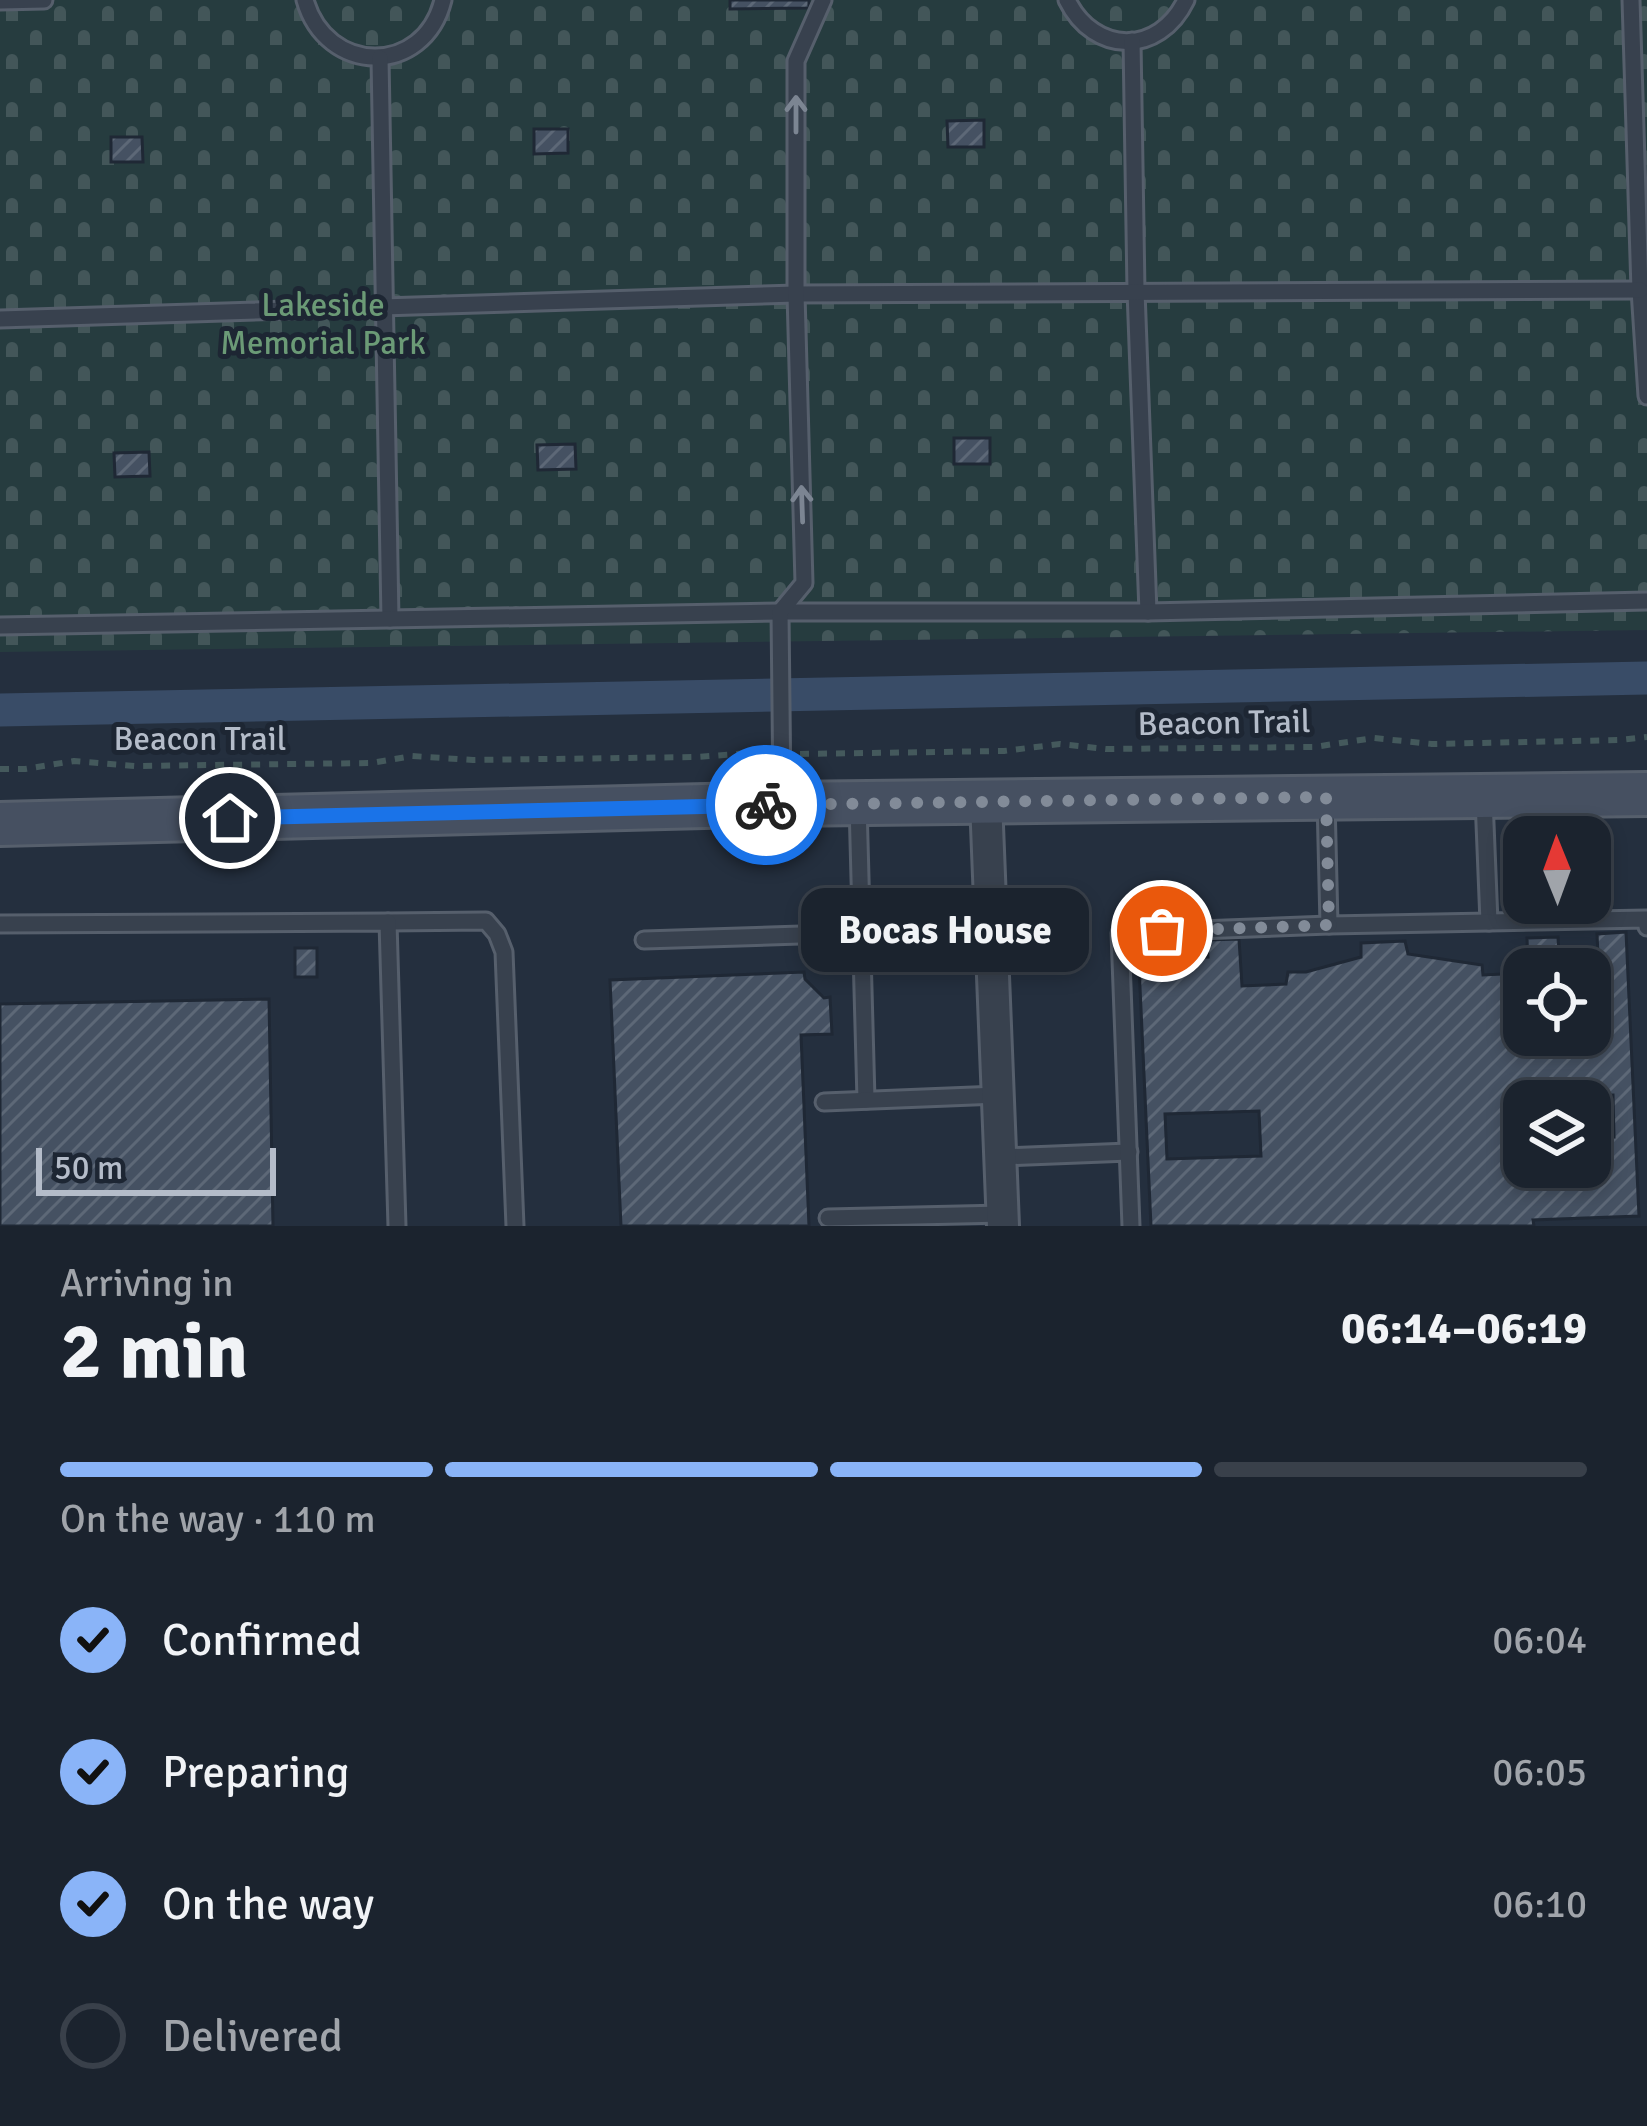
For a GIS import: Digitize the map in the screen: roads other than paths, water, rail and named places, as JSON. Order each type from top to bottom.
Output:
[{"type":"main road","points":[[0,824],[782,804],[1647,794]]},
{"type":"street","points":[[986,801],[1003,1220]]},
{"type":"lane","points":[[0,1],[44,0]]},
{"type":"lane","points":[[304,0],[316,28],[333,45],[356,56],[380,58],[422,39],[439,16],[443,0]]},
{"type":"lane","points":[[782,804],[780,612],[805,583],[796,294],[796,61],[823,0]]},
{"type":"lane","points":[[1066,0],[1081,24],[1102,38],[1132,41],[1151,38],[1172,24],[1186,0]]},
{"type":"lane","points":[[1630,0],[1647,396]]},
{"type":"lane","points":[[1132,41],[1148,612]]},
{"type":"lane","points":[[380,58],[390,619]]},
{"type":"lane","points":[[0,319],[796,294],[1640,290]]},
{"type":"lane","points":[[0,626],[1647,601]]},
{"type":"lane","points":[[1484,796],[1489,922]]},
{"type":"lane","points":[[1326,797],[1329,925]]},
{"type":"lane","points":[[858,803],[866,1100]]},
{"type":"lane","points":[[1131,1226],[1120,933],[1647,919],[1647,927]]},
{"type":"lane","points":[[0,924],[486,921],[504,952],[515,1226]]},
{"type":"lane","points":[[388,922],[397,1226]]},
{"type":"lane","points":[[644,940],[862,932]]},
{"type":"lane","points":[[824,1102],[998,1096]]},
{"type":"lane","points":[[1001,1156],[1129,1152]]},
{"type":"lane","points":[[828,1218],[1003,1220]]},
{"type":"waterway","points":[[0,710],[1647,678]]},
{"type":"place","name":"Bocas House","points":[[1162,931]]},
{"type":"park label","name":"Lakeside Memorial Park","points":[[323,324]]}]
